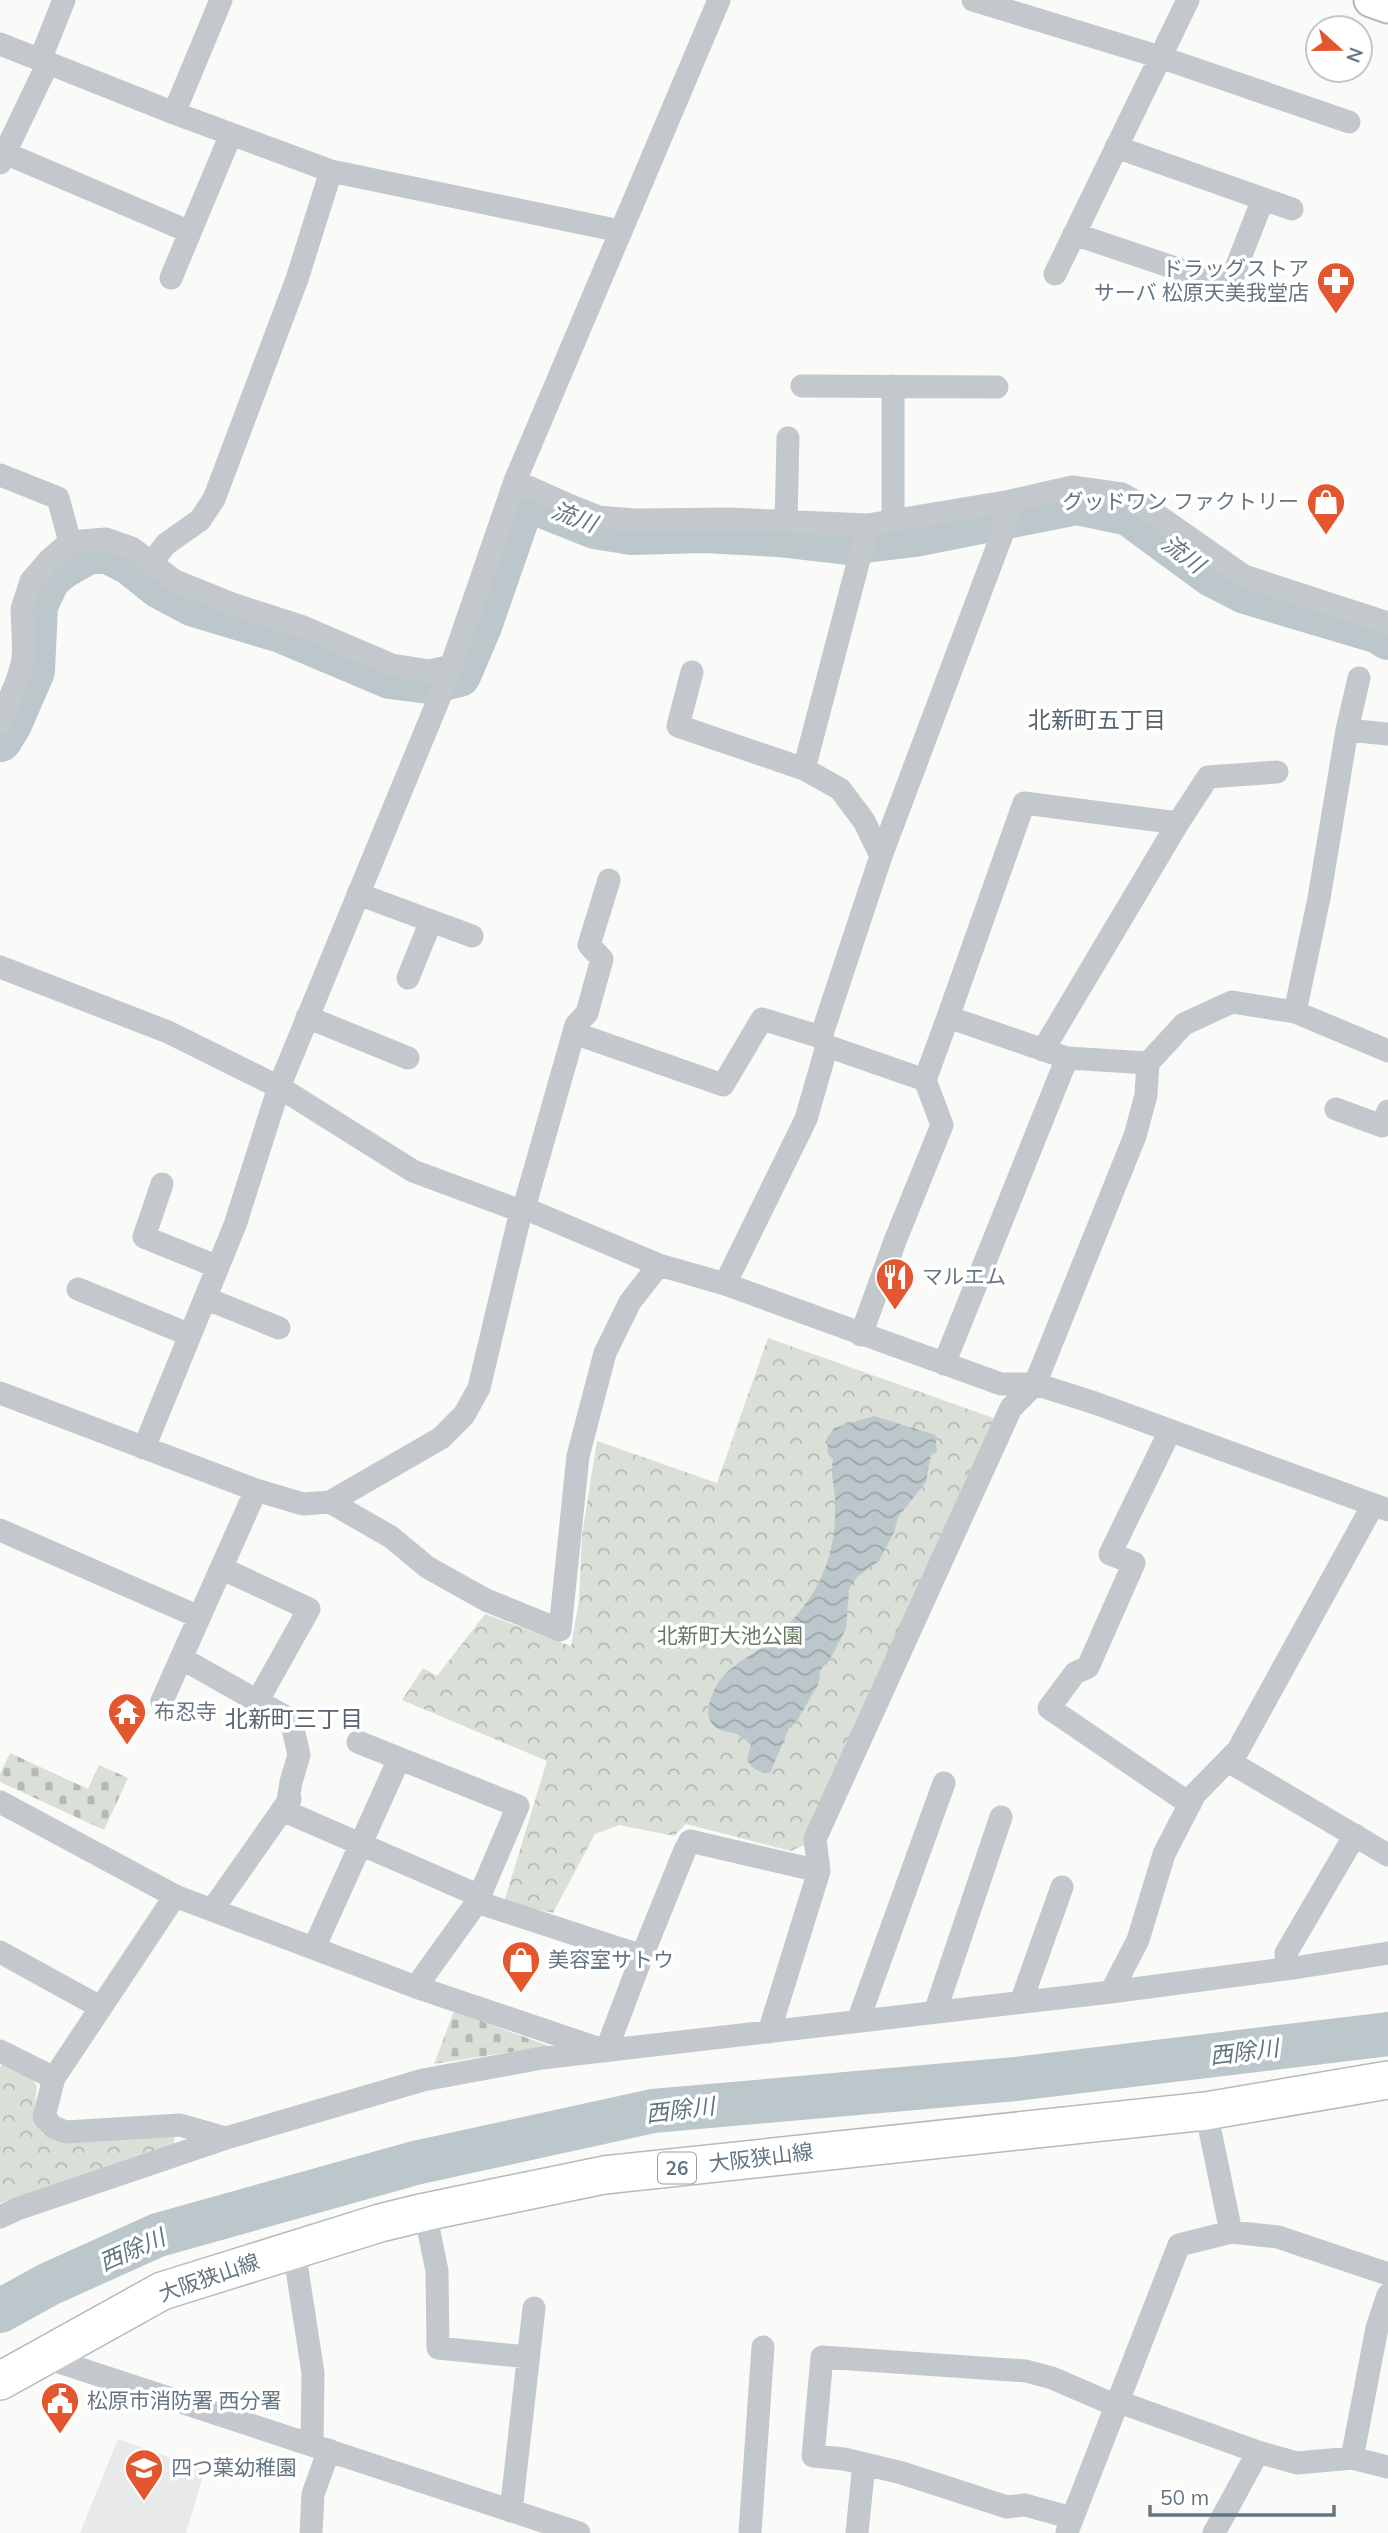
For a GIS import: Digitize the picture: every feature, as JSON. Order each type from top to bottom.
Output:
[{"type":"main road","points":[[1371,0],[1388,6]]},
{"type":"main road","name":"大阪狭山線","points":[[0,2381],[162,2291],[380,2223],[425,2212],[604,2175],[1206,2111],[1388,2080]]},
{"type":"street","points":[[64,0],[44,62],[2,158],[190,232]]},
{"type":"street","points":[[174,113],[221,0]]},
{"type":"street","points":[[144,1448],[234,1225],[279,1087],[447,679],[514,481],[719,0]]},
{"type":"street","points":[[972,0],[1160,57],[1349,122]]},
{"type":"street","points":[[1055,274],[1188,0]]},
{"type":"street","points":[[0,44],[331,171],[620,231]]},
{"type":"street","points":[[171,278],[231,134]]},
{"type":"street","points":[[1116,147],[1292,209]]},
{"type":"street","points":[[152,562],[166,544],[200,520],[214,499],[297,279],[331,171]]},
{"type":"street","points":[[1074,234],[1229,286],[1263,199]]},
{"type":"street","points":[[802,386],[997,387]]},
{"type":"street","points":[[893,386],[893,521]]},
{"type":"street","points":[[786,522],[788,438]]},
{"type":"street","points":[[0,475],[58,498],[71,542]]},
{"type":"street","points":[[514,481],[596,517],[786,522],[865,536],[893,521],[1010,505],[1072,487],[1122,494],[1144,506],[1244,576],[1388,623]]},
{"type":"street","points":[[725,1284],[806,1119],[824,1042],[881,856],[1003,531],[1010,505]]},
{"type":"street","points":[[804,769],[865,536]]},
{"type":"street","points":[[0,723],[8,681],[24,658],[22,609],[30,581],[49,560],[71,542],[106,539],[132,548],[174,581],[232,604],[303,627],[392,665],[447,679]]},
{"type":"street","points":[[692,672],[678,726],[804,769],[840,789],[864,821],[881,856]]},
{"type":"street","points":[[1295,1012],[1319,898],[1359,678]]},
{"type":"street","points":[[1348,730],[1388,734]]},
{"type":"street","points":[[1043,1050],[1208,777],[1277,772]]},
{"type":"street","points":[[861,1335],[942,1125],[925,1080],[1024,803],[1178,823]]},
{"type":"street","points":[[0,1394],[256,1490],[303,1504],[330,1502],[441,1438],[464,1415],[479,1388],[523,1210],[576,1025],[587,1013],[602,959],[589,946],[610,880]]},
{"type":"street","points":[[358,894],[472,936]]},
{"type":"street","points":[[408,978],[431,921]]},
{"type":"street","points":[[0,967],[168,1032],[279,1087],[413,1171],[523,1210],[659,1265],[725,1284],[1001,1384],[1035,1384],[1380,1507],[1238,1750],[1195,1794],[1164,1854],[1138,1940],[1111,1992]]},
{"type":"street","points":[[769,2032],[819,1871],[815,1839],[1011,1408],[1035,1384],[1135,1136],[1146,1095],[1148,1063],[1184,1024],[1232,1002],[1295,1012],[1388,1051]]},
{"type":"street","points":[[307,1017],[408,1058]]},
{"type":"street","points":[[948,1017],[1067,1058],[1148,1063]]},
{"type":"street","points":[[574,1033],[723,1085],[762,1018],[925,1080]]},
{"type":"street","points":[[944,1364],[1067,1058]]},
{"type":"street","points":[[1336,1109],[1382,1126],[1388,1111]]},
{"type":"street","points":[[162,1184],[144,1237],[218,1267]]},
{"type":"street","points":[[330,1502],[391,1537],[427,1567],[486,1600],[559,1630],[578,1456],[605,1353],[630,1302],[659,1265]]},
{"type":"street","points":[[78,1289],[190,1335]]},
{"type":"street","points":[[205,1298],[279,1328]]},
{"type":"street","points":[[1170,1431],[1110,1554],[1134,1563],[1088,1667],[1075,1673],[1049,1708],[1190,1804]]},
{"type":"street","points":[[162,1701],[256,1490]]},
{"type":"street","points":[[0,1530],[199,1617]]},
{"type":"street","points":[[221,1568],[309,1609],[257,1702]]},
{"type":"street","points":[[181,1658],[291,1720],[299,1755],[289,1799],[212,1910]]},
{"type":"street","points":[[358,1742],[518,1806],[478,1899],[416,1987]]},
{"type":"street","points":[[314,1948],[399,1759]]},
{"type":"street","points":[[1228,1761],[1388,1855]]},
{"type":"street","points":[[858,2021],[944,1783]]},
{"type":"street","points":[[289,1799],[360,1844],[478,1899],[642,1956]]},
{"type":"street","points":[[2,1809],[175,1896],[416,1987],[606,2051]]},
{"type":"street","points":[[935,2012],[1002,1817]]},
{"type":"street","points":[[1287,1969],[1286,1953],[1354,1835]]},
{"type":"street","points":[[606,2051],[690,1841],[819,1871]]},
{"type":"street","points":[[1021,2003],[1062,1887]]},
{"type":"street","points":[[175,1896],[54,2078],[44,2117],[53,2127],[66,2132],[180,2125],[226,2138]]},
{"type":"street","points":[[0,1952],[100,2007]]},
{"type":"street","points":[[0,2217],[226,2138],[423,2080],[542,2058],[1111,1992],[1388,1953]]},
{"type":"street","points":[[0,2051],[54,2078]]},
{"type":"street","points":[[1206,2111],[1231,2232]]},
{"type":"street","points":[[425,2212],[436,2271],[438,2348],[528,2357]]},
{"type":"street","points":[[1388,2274],[1278,2237],[1231,2232],[1179,2245],[1118,2404],[1069,2526],[1025,2505],[1007,2507],[902,2473],[813,2456],[822,2357],[1026,2371],[1052,2378],[1118,2404],[1258,2452],[1297,2463],[1352,2458],[1388,2467]]},
{"type":"street","points":[[294,2249],[313,2373],[320,2447],[311,2533]]},
{"type":"street","points":[[1352,2458],[1377,2328],[1388,2295]]},
{"type":"street","points":[[511,2511],[534,2308]]},
{"type":"street","points":[[750,2533],[763,2347]]},
{"type":"street","points":[[44,2357],[579,2533]]},
{"type":"street","points":[[1214,2533],[1258,2452]]},
{"type":"street","points":[[857,2533],[864,2464]]},
{"type":"shaded area","name":"四つ葉幼稚園","points":[[118,2439],[205,2470],[186,2533],[80,2533]]},
{"type":"green space","name":"北新町大池公園","points":[[768,1338],[999,1420],[804,1845],[791,1851],[686,1824],[674,1836],[619,1825],[595,1834],[553,1913],[504,1902],[547,1761],[402,1700],[423,1668],[437,1676],[485,1614],[571,1646],[579,1601],[582,1535],[597,1441],[717,1483]]},
{"type":"green space","points":[[10,1753],[88,1789],[99,1765],[128,1778],[104,1830],[0,1782],[0,1774]]},
{"type":"green space","points":[[454,2011],[549,2046],[434,2064]]},
{"type":"green space","points":[[4,2064],[31,2075],[37,2087],[34,2112],[42,2134],[62,2141],[175,2130],[174,2144],[0,2203],[0,2067]]},
{"type":"water","points":[[874,1416],[935,1435],[937,1452],[931,1455],[926,1482],[898,1517],[894,1532],[879,1561],[857,1577],[849,1589],[846,1629],[833,1654],[820,1671],[818,1685],[798,1719],[790,1726],[770,1773],[759,1771],[747,1760],[751,1744],[738,1735],[713,1725],[708,1712],[710,1701],[729,1670],[783,1629],[801,1610],[816,1588],[828,1561],[835,1522],[833,1459],[828,1454],[827,1438],[834,1428]]},
{"type":"waterway","name":"流川","points":[[0,740],[10,724],[33,671],[36,605],[49,578],[89,552],[108,552],[130,563],[160,587],[194,605],[281,631],[390,677],[429,682],[459,675],[480,626],[520,511],[535,503],[595,527],[632,533],[704,531],[778,535],[848,543],[915,535],[1077,503],[1129,514],[1212,575],[1245,592],[1379,632],[1388,638]]},
{"type":"waterway","name":"西除川","points":[[0,2311],[49,2284],[158,2235],[415,2163],[653,2111],[1016,2079],[1388,2034]]},
{"type":"place","name":"ドラッグストア サーバ 松原天美我堂店","points":[[1336,315]]},
{"type":"place","name":"グッドワン ファクトリー","points":[[1326,536]]},
{"type":"place","name":"マルエム","points":[[895,1311]]},
{"type":"place","name":"布忍寺","points":[[127,1746]]},
{"type":"place","name":"美容室サトウ","points":[[521,1994]]},
{"type":"place","name":"松原市消防署 西分署","points":[[60,2435]]},
{"type":"place","name":"四つ葉幼稚園","points":[[144,2502]]},
{"type":"district","name":"北新町五丁目","points":[[1097,720]]},
{"type":"district","name":"北新町三丁目","points":[[294,1719]]}]
